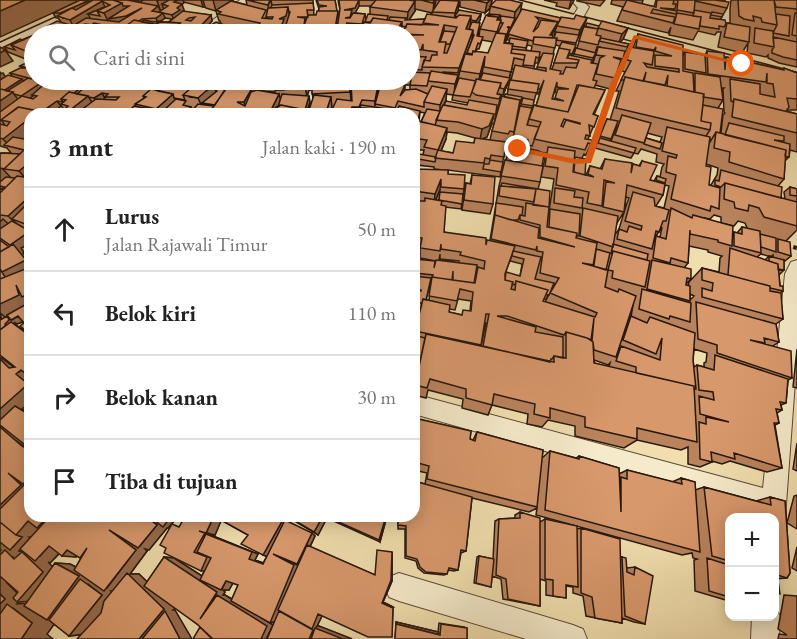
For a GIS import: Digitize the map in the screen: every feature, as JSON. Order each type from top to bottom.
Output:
[{"type":"main road","points":[[498,0],[797,79]]},
{"type":"street","points":[[54,24],[106,0]]},
{"type":"street","points":[[214,24],[247,0]]},
{"type":"street","points":[[312,24],[316,18],[315,0]]},
{"type":"street","points":[[576,0],[584,7],[576,21]]},
{"type":"street","points":[[726,29],[730,0]]},
{"type":"street","points":[[742,64],[745,38],[769,42],[768,32]]},
{"type":"street","points":[[0,49],[24,38]]},
{"type":"street","points":[[309,108],[313,90]]},
{"type":"street","points":[[420,406],[772,510],[794,273],[797,267]]},
{"type":"street","points":[[0,434],[24,412]]},
{"type":"street","points":[[399,587],[573,639]]},
{"type":"street","points":[[765,639],[766,621]]},
{"type":"path","points":[[575,162],[588,161],[590,148],[614,82],[634,37]]},
{"type":"path","points":[[518,149],[539,154]]},
{"type":"path","points":[[776,243],[797,248]]},
{"type":"building","points":[[0,0],[25,0],[0,11]]},
{"type":"building","points":[[80,0],[88,1],[60,13],[53,13]]},
{"type":"building","points":[[93,0],[113,0],[122,3],[104,13],[97,11],[110,5],[102,1],[70,20],[57,16],[72,8],[76,10]]},
{"type":"building","points":[[113,0],[127,0],[158,6],[152,11],[163,13],[156,18],[134,20],[128,24],[76,24],[86,18],[119,22],[142,8],[126,16],[108,19],[129,6],[123,6],[122,3]]},
{"type":"building","points":[[169,0],[178,0],[174,2],[182,4],[177,8],[180,10],[172,15],[159,12],[168,6],[162,4]]},
{"type":"building","points":[[247,0],[270,0],[268,5]]},
{"type":"building","points":[[317,0],[335,0],[337,11],[319,11],[319,7],[327,6],[319,5]]},
{"type":"building","points":[[339,0],[359,0],[355,8],[344,10],[352,10],[350,17],[345,18],[350,18],[353,13],[365,14],[362,24],[338,24]]},
{"type":"building","points":[[376,0],[415,1],[408,12],[370,7]]},
{"type":"building","points":[[440,0],[459,1],[455,13],[432,12]]},
{"type":"building","points":[[474,0],[490,0],[487,3]]},
{"type":"building","points":[[496,0],[522,3],[515,12],[490,6]]},
{"type":"building","points":[[627,0],[656,7],[657,0],[674,0],[675,9],[660,8],[677,11],[676,14],[653,9],[651,13],[675,17],[673,23],[622,10]]},
{"type":"building","points":[[678,0],[729,2],[727,8],[695,1],[694,13],[677,10]]},
{"type":"building","points":[[738,0],[774,0],[777,25],[762,22],[761,18],[753,16],[754,21],[739,16]]},
{"type":"building","points":[[774,0],[797,0],[797,9],[776,7]]},
{"type":"building","points":[[231,1],[266,10],[262,18],[272,19],[273,17],[266,17],[268,8],[288,7],[286,16],[279,19],[284,19],[282,24],[260,24],[218,14],[221,12],[216,10]]},
{"type":"building","points":[[313,3],[314,10],[307,10],[308,17],[297,17],[305,18],[304,24],[286,24],[290,12],[288,7],[271,8],[272,5]]},
{"type":"building","points":[[105,7],[97,11],[100,16],[88,14]]},
{"type":"building","points":[[522,9],[561,18],[559,22],[536,17],[539,20],[533,32],[541,20],[558,22],[550,35],[553,35],[552,38],[534,37],[533,41],[508,34]]},
{"type":"building","points":[[459,10],[481,14],[476,21],[471,20],[471,16],[455,16]]},
{"type":"building","points":[[694,10],[711,13],[710,18],[725,20],[726,24],[724,27],[719,26],[719,29],[700,26],[701,17],[693,16]]},
{"type":"building","points":[[183,11],[211,15],[202,24],[169,22]]},
{"type":"building","points":[[317,11],[338,11],[336,24],[305,24],[308,15],[316,15]]},
{"type":"building","points":[[712,12],[723,14],[722,17],[711,15]]},
{"type":"building","points":[[677,13],[701,17],[699,29],[674,24]]},
{"type":"building","points":[[795,13],[797,13],[797,36],[792,35]]},
{"type":"building","points":[[368,14],[388,16],[387,20],[373,18],[371,22],[365,22]]},
{"type":"building","points":[[427,14],[456,18],[459,15],[471,16],[466,29],[473,30],[459,68],[422,67],[424,60],[430,61],[432,55],[437,55],[437,52],[423,50],[423,44],[420,50],[420,35],[424,35],[420,35],[420,24],[439,25],[423,23]],"holes":[[[444,25],[457,27],[447,53],[444,53],[446,42],[439,42]]]},
{"type":"building","points":[[488,14],[500,15],[498,20],[498,17],[488,16]]},
{"type":"building","points":[[776,14],[790,16],[789,36],[773,33],[777,25]]},
{"type":"building","points":[[486,15],[498,17],[497,20],[501,20],[497,32],[480,29]]},
{"type":"building","points":[[576,15],[587,18],[580,30],[557,26],[561,17],[574,19]]},
{"type":"building","points":[[501,16],[515,18],[511,27],[507,27],[509,28],[506,38],[506,34],[498,33],[503,23],[500,20]]},
{"type":"building","points":[[390,17],[406,18],[405,20],[425,19],[422,25],[402,24],[402,22],[389,20]]},
{"type":"building","points":[[373,18],[402,22],[401,24],[363,24],[364,22],[370,23]]},
{"type":"building","points":[[134,20],[154,24],[128,24]]},
{"type":"building","points":[[144,20],[161,21],[156,24],[142,22]]},
{"type":"building","points":[[57,21],[67,24],[51,24]]},
{"type":"building","points":[[602,21],[628,28],[622,34],[598,28]]},
{"type":"building","points":[[160,22],[179,24],[157,24]]},
{"type":"building","points":[[472,22],[480,23],[477,36],[483,37],[472,54],[467,53],[474,35],[473,30],[469,29]]},
{"type":"building","points":[[587,23],[599,26],[598,29],[585,27]]},
{"type":"building","points":[[727,23],[750,27],[749,42],[724,37]]},
{"type":"building","points":[[584,26],[598,29],[596,35],[601,36],[598,45],[579,41]]},
{"type":"building","points":[[755,28],[773,31],[774,47],[754,43]]},
{"type":"building","points":[[444,31],[455,32],[450,44],[440,42]]},
{"type":"building","points":[[556,32],[579,35],[576,43],[556,40],[557,38],[554,38]]},
{"type":"building","points":[[496,33],[506,34],[504,43],[513,44],[511,53],[525,55],[524,60],[514,58],[511,72],[484,67],[485,56],[480,74],[460,71],[465,54],[472,55],[473,51],[488,53]]},
{"type":"building","points":[[638,34],[683,45],[683,71],[693,73],[694,92],[667,86],[668,75],[665,85],[644,81],[646,72],[643,81],[625,77],[621,80],[631,61],[627,60],[630,47],[654,51],[652,65],[644,63],[647,67],[679,72],[679,69],[655,66],[655,55],[672,56],[655,51],[656,47],[654,50],[636,47]]},
{"type":"building","points":[[534,37],[557,38],[555,48],[533,44]]},
{"type":"building","points":[[773,37],[797,42],[797,60],[772,53]]},
{"type":"building","points":[[510,38],[528,41],[526,48],[512,46],[513,44],[509,43]]},
{"type":"building","points":[[601,38],[629,44],[627,47],[599,41]]},
{"type":"building","points":[[20,39],[23,40],[11,45],[15,50],[4,47]]},
{"type":"building","points":[[24,39],[24,50],[11,45]]},
{"type":"building","points":[[562,42],[576,45],[572,54],[569,53],[570,50],[559,48]]},
{"type":"building","points":[[598,47],[625,51],[623,59],[613,57],[621,60],[615,78],[596,74],[600,58],[604,56],[596,55]]},
{"type":"building","points":[[559,48],[570,50],[567,58],[579,60],[578,63],[554,63]]},
{"type":"building","points":[[576,48],[596,53],[593,58],[574,54]]},
{"type":"building","points":[[512,49],[540,52],[539,58],[536,57],[534,66],[523,65],[525,55],[511,53]]},
{"type":"building","points":[[707,51],[724,53],[725,70],[726,57],[784,70],[784,68],[797,73],[797,99],[787,98],[789,107],[786,111],[793,113],[734,99],[733,102],[731,101],[730,79],[760,84],[760,94],[775,97],[773,84],[767,83],[767,73],[766,82],[708,74]]},
{"type":"building","points":[[685,52],[705,55],[706,73],[685,69]]},
{"type":"building","points":[[543,53],[554,54],[550,69],[561,71],[560,74],[563,74],[566,67],[576,68],[579,60],[567,58],[569,55],[592,60],[591,63],[598,64],[593,80],[597,81],[594,88],[577,85],[568,112],[536,106],[544,80],[538,89],[539,84],[511,80],[515,65],[546,71],[546,68],[537,67]],"holes":[[[557,82],[557,87],[569,89],[558,89],[555,98],[564,101],[552,99]]]},
{"type":"building","points":[[420,57],[426,57],[422,67],[420,70]]},
{"type":"building","points":[[24,68],[24,77],[10,73]]},
{"type":"building","points":[[431,71],[458,75],[455,84],[428,81]]},
{"type":"building","points":[[420,72],[430,73],[427,86],[420,86]]},
{"type":"building","points":[[443,72],[459,73],[458,79],[458,75]]},
{"type":"building","points":[[483,73],[510,78],[504,89],[500,88],[501,83],[480,80]]},
{"type":"building","points":[[695,73],[720,77],[723,100],[703,97],[704,94],[695,92]]},
{"type":"building","points":[[8,75],[22,79],[5,90],[0,89],[0,80]]},
{"type":"building","points":[[625,77],[704,94],[701,121],[711,123],[710,130],[616,108]]},
{"type":"building","points":[[459,78],[476,81],[470,97],[453,95]]},
{"type":"building","points":[[476,79],[501,83],[497,94],[501,95],[499,99],[476,95],[472,92]]},
{"type":"building","points":[[24,80],[24,90],[30,90],[21,96],[7,91]]},
{"type":"building","points":[[510,80],[539,84],[537,93],[508,89]]},
{"type":"building","points":[[579,85],[605,90],[593,114],[598,116],[594,127],[589,125],[590,136],[586,135],[585,139],[592,140],[585,150],[534,139],[541,122],[529,119],[534,105],[568,112]],"holes":[[[564,119],[580,123],[566,120],[563,127],[561,126]]]},
{"type":"building","points":[[432,86],[447,89],[440,105],[424,102]]},
{"type":"building","points":[[0,89],[13,92],[0,101]]},
{"type":"building","points":[[38,90],[78,90],[74,93],[69,92],[61,99],[63,102],[57,101],[47,108],[19,107],[1,120],[5,125],[0,124],[0,112],[22,96],[33,99],[37,96],[32,95]]},
{"type":"building","points":[[82,90],[150,90],[132,108],[84,108],[96,99],[116,100],[119,97],[105,97],[108,94],[102,93],[94,98],[77,94]]},
{"type":"building","points":[[150,90],[173,94],[157,108],[135,104],[146,97],[143,96]]},
{"type":"building","points":[[189,90],[183,95],[185,100],[174,98],[173,94],[158,91]]},
{"type":"building","points":[[189,90],[208,90],[198,98],[183,95]]},
{"type":"building","points":[[225,90],[215,105],[202,103],[217,91]]},
{"type":"building","points":[[225,90],[251,90],[244,102],[237,102],[245,106],[251,92],[257,90],[279,94],[272,108],[212,108]]},
{"type":"building","points":[[312,90],[350,90],[350,92],[312,94]]},
{"type":"building","points":[[351,90],[377,90],[375,101],[362,100],[359,107],[333,108],[337,99],[352,101]]},
{"type":"building","points":[[379,90],[403,90],[400,96],[405,90],[418,90],[428,94],[424,107],[398,101],[395,108],[375,104]]},
{"type":"building","points":[[69,92],[88,96],[73,108],[66,108],[68,106],[61,104],[66,100],[61,99]]},
{"type":"building","points":[[282,94],[309,96],[306,108],[281,105],[278,107]]},
{"type":"building","points":[[505,94],[522,97],[520,104],[520,100],[504,97]]},
{"type":"building","points":[[314,95],[331,97],[327,108],[310,108]]},
{"type":"building","points":[[502,96],[520,100],[514,132],[510,131],[508,134],[492,131]]},
{"type":"building","points":[[523,98],[534,100],[533,106],[521,104]]},
{"type":"building","points":[[176,99],[186,101],[183,105],[191,107],[190,108],[166,108]]},
{"type":"building","points":[[734,99],[797,114],[797,133],[732,117]]},
{"type":"building","points":[[469,100],[497,105],[495,119],[494,114],[444,105],[446,101],[467,105]]},
{"type":"building","points":[[198,104],[214,106],[212,108],[194,108]]},
{"type":"building","points":[[281,105],[296,108],[275,108]]},
{"type":"building","points":[[361,105],[381,108],[360,108]]},
{"type":"building","points":[[443,105],[494,114],[489,126],[482,129],[458,122],[436,120]]},
{"type":"building","points":[[703,105],[723,109],[720,133],[716,132],[710,142],[710,137],[706,136],[711,123],[701,121]]},
{"type":"building","points":[[520,106],[532,108],[527,125],[539,127],[532,146],[527,145],[528,140],[513,138]]},
{"type":"building","points":[[18,107],[24,108],[24,123],[3,139],[0,138],[0,124],[7,126],[10,122],[1,120]]},
{"type":"building","points":[[427,109],[440,111],[435,125],[421,122]]},
{"type":"building","points":[[622,115],[651,123],[644,143],[615,135]]},
{"type":"building","points":[[607,119],[618,121],[611,139],[600,136]]},
{"type":"building","points":[[420,121],[447,128],[438,150],[424,147],[427,140],[420,139]]},
{"type":"building","points":[[729,123],[784,136],[784,141],[774,140],[790,144],[789,157],[785,156],[786,150],[725,135]]},
{"type":"building","points":[[667,127],[710,137],[706,166],[711,167],[709,185],[720,188],[719,209],[711,206],[710,211],[671,199],[676,175],[666,172],[668,156],[676,158],[677,155],[662,151]]},
{"type":"building","points":[[716,132],[786,150],[784,179],[729,162],[730,152],[714,148]]},
{"type":"building","points":[[13,137],[24,139],[24,150],[4,145]]},
{"type":"building","points":[[475,138],[506,142],[504,157],[491,155],[490,159],[485,158],[484,163],[435,158],[438,150],[453,153],[456,141],[474,143]]},
{"type":"building","points":[[600,138],[636,148],[634,153],[598,143]]},
{"type":"building","points":[[646,138],[662,143],[660,149],[644,144]]},
{"type":"building","points":[[548,147],[575,151],[573,172],[594,177],[588,174],[590,166],[602,169],[605,159],[632,163],[631,173],[633,164],[640,166],[642,161],[657,165],[650,180],[665,184],[663,195],[627,185],[624,212],[603,207],[606,182],[615,183],[604,180],[602,206],[587,203],[589,192],[556,185],[558,168],[545,166]]},
{"type":"building","points":[[530,149],[544,155],[542,166],[506,160],[509,150],[529,153]]},
{"type":"building","points":[[24,150],[24,167],[19,171],[4,169]]},
{"type":"building","points":[[0,154],[20,154],[4,169],[0,168]]},
{"type":"building","points":[[420,154],[436,157],[435,162],[420,159]]},
{"type":"building","points":[[575,157],[586,159],[585,175],[574,172]]},
{"type":"building","points":[[490,160],[503,162],[501,172],[483,169],[484,164],[489,164]]},
{"type":"building","points":[[505,160],[543,166],[540,182],[501,176]]},
{"type":"building","points":[[420,169],[448,170],[448,174],[465,175],[464,189],[441,187],[441,179],[435,194],[420,192]]},
{"type":"building","points":[[721,170],[782,187],[781,198],[725,183],[721,187],[715,185],[715,180],[719,181]]},
{"type":"building","points":[[472,175],[495,177],[493,204],[464,200],[466,183],[471,184]]},
{"type":"building","points":[[17,176],[24,177],[24,201],[8,216],[0,215],[0,193]]},
{"type":"building","points":[[657,176],[666,179],[665,183],[656,180]]},
{"type":"building","points":[[6,177],[15,178],[0,193],[0,188],[4,187],[0,186],[0,182]]},
{"type":"building","points":[[502,183],[550,191],[549,207],[533,205],[536,189],[501,186]]},
{"type":"building","points":[[725,183],[797,202],[797,226],[764,217],[759,208],[749,205],[748,211],[735,208],[734,202],[724,199]]},
{"type":"building","points":[[500,186],[536,189],[534,202],[499,196]]},
{"type":"building","points":[[790,187],[797,189],[797,196],[790,195]]},
{"type":"building","points":[[555,188],[575,191],[574,197],[583,198],[582,208],[554,203]]},
{"type":"building","points":[[440,192],[463,194],[462,204],[439,200]]},
{"type":"building","points":[[633,192],[654,198],[655,206],[669,210],[666,221],[663,221],[659,232],[656,231],[652,249],[617,239],[619,229],[627,232],[629,226],[641,230],[642,226],[625,221]]},
{"type":"building","points":[[425,198],[442,201],[441,205],[446,206],[444,232],[486,238],[486,245],[487,240],[515,246],[505,274],[505,280],[513,282],[511,289],[515,290],[516,281],[548,290],[543,301],[595,317],[597,313],[550,293],[559,278],[540,273],[543,252],[537,251],[537,246],[536,250],[491,239],[495,215],[539,228],[538,238],[575,247],[540,237],[540,225],[520,220],[520,215],[525,216],[526,203],[549,207],[547,227],[577,233],[576,238],[597,243],[594,265],[582,263],[608,270],[605,287],[618,292],[619,289],[636,296],[616,357],[594,350],[592,341],[594,318],[591,340],[566,332],[564,335],[507,316],[497,316],[536,327],[535,332],[563,337],[563,358],[554,356],[550,362],[483,346],[489,314],[486,314],[481,345],[420,332],[420,311],[423,299],[450,305],[449,312],[462,315],[463,310],[471,311],[473,292],[460,289],[457,301],[429,296],[432,277],[475,283],[478,267],[484,269],[485,261],[460,255],[461,252],[441,249],[441,244],[440,251],[420,248],[422,238],[420,238],[420,201],[425,201]]},
{"type":"building","points":[[496,203],[523,207],[522,215],[518,220],[511,220],[495,215]]},
{"type":"building","points":[[24,207],[24,224],[12,219]]},
{"type":"building","points":[[583,208],[618,216],[613,247],[580,236]]},
{"type":"building","points":[[671,208],[692,218],[693,215],[733,226],[732,246],[718,242],[718,240],[690,234],[690,230],[688,263],[671,258],[670,263],[653,258],[656,236],[666,239]]},
{"type":"building","points":[[550,209],[580,214],[579,236],[577,233],[549,227]]},
{"type":"building","points":[[12,221],[24,228],[24,235],[10,245],[0,238],[0,229]]},
{"type":"building","points":[[742,227],[760,231],[761,253],[734,246],[734,232],[742,234]]},
{"type":"building","points":[[760,234],[776,238],[776,252],[761,247]]},
{"type":"building","points":[[778,239],[790,242],[791,256],[778,252]]},
{"type":"building","points":[[0,240],[9,247],[0,252]]},
{"type":"building","points":[[13,244],[24,258],[24,261],[2,272],[0,252]]},
{"type":"building","points":[[613,244],[648,254],[647,260],[613,251],[611,254]]},
{"type":"building","points":[[730,248],[778,264],[780,286],[783,286],[783,291],[728,275]]},
{"type":"building","points":[[596,249],[610,253],[606,270],[593,266]]},
{"type":"building","points":[[513,251],[541,257],[535,279],[554,283],[549,295],[546,294],[548,290],[516,281],[515,285],[505,280],[506,272],[520,276],[524,259],[512,256]]},
{"type":"building","points":[[613,251],[650,261],[645,287],[612,278],[613,271],[608,270]]},
{"type":"building","points":[[769,256],[784,260],[784,270],[778,269],[778,264],[769,261]]},
{"type":"building","points":[[420,260],[435,261],[434,268],[436,260],[477,265],[474,283],[453,280],[453,271],[452,280],[432,277],[433,275],[420,274]]},
{"type":"building","points":[[652,260],[691,269],[691,279],[687,278],[686,285],[690,286],[690,301],[647,289]]},
{"type":"building","points":[[702,268],[770,286],[770,291],[781,293],[783,319],[702,297],[702,288],[712,291],[713,283],[702,280]]},
{"type":"building","points":[[0,269],[5,277],[0,279]]},
{"type":"building","points":[[24,269],[24,296],[22,297],[16,285],[19,295],[0,304],[0,279]]},
{"type":"building","points":[[420,277],[431,278],[426,300],[423,299],[420,303]]},
{"type":"building","points":[[642,289],[691,303],[690,322],[670,316],[669,319],[639,309]]},
{"type":"building","points":[[696,302],[776,324],[779,342],[764,338],[765,343],[750,340],[791,351],[792,378],[717,353],[717,345],[698,339]]},
{"type":"building","points":[[24,305],[24,323],[18,316],[11,320],[7,315]]},
{"type":"building","points":[[7,316],[9,320],[0,330],[0,320]]},
{"type":"building","points":[[631,316],[647,323],[650,317],[695,333],[693,360],[696,389],[694,386],[636,373],[636,367],[616,361],[621,346],[660,360],[662,338],[656,354],[623,340]]},
{"type":"building","points":[[11,322],[24,332],[24,372],[21,370],[16,374],[24,381],[24,388],[0,409],[0,359],[9,368],[15,367],[0,355],[0,330]]},
{"type":"building","points":[[566,332],[593,342],[594,363],[694,386],[697,442],[637,428],[637,439],[585,427],[585,417],[550,408],[550,418],[534,414],[535,404],[494,394],[492,405],[466,398],[466,389],[430,379],[427,388],[420,386],[420,362],[426,334],[554,362],[554,356],[566,358]]},
{"type":"building","points":[[420,337],[425,338],[420,361]]},
{"type":"building","points":[[715,355],[788,379],[786,403],[780,402],[782,410],[776,409],[779,423],[774,423],[782,468],[734,453],[735,459],[711,452],[712,462],[700,459],[699,422],[706,424],[706,417],[729,422],[700,414],[699,396],[714,400],[713,392],[699,390],[697,365],[714,370]]},
{"type":"building","points":[[15,406],[24,411],[24,444],[0,425],[0,420]]},
{"type":"building","points":[[420,419],[471,431],[470,439],[475,441],[477,432],[543,450],[537,507],[427,479],[429,466],[420,464]]},
{"type":"building","points":[[0,427],[24,447],[24,483],[8,473],[21,485],[0,505]]},
{"type":"building","points":[[550,451],[579,459],[579,456],[619,468],[621,512],[621,477],[627,479],[627,470],[682,484],[681,478],[695,482],[700,552],[545,510]]},
{"type":"building","points":[[420,483],[472,497],[466,551],[461,550],[458,570],[449,568],[447,574],[426,572],[420,567],[417,559],[406,556],[406,526],[398,525],[398,522],[420,522]]},
{"type":"building","points":[[24,485],[24,522],[27,522],[16,535],[0,522],[0,509]]},
{"type":"building","points":[[704,487],[771,505],[770,497],[785,501],[790,573],[787,578],[779,576],[779,513],[725,513],[725,560],[712,556]]},
{"type":"building","points":[[520,512],[540,518],[540,606],[508,599],[506,579],[496,575],[499,519],[520,518]]},
{"type":"building","points":[[545,519],[577,526],[578,587],[566,585],[566,598],[553,596],[553,580],[545,579]]},
{"type":"building","points":[[0,522],[22,537],[10,550],[0,542]]},
{"type":"building","points":[[29,522],[42,522],[37,528]]},
{"type":"building","points":[[45,522],[153,522],[157,525],[138,548],[109,530],[136,550],[104,591],[74,570],[87,548],[80,558],[67,550],[62,556],[49,546],[35,561],[20,549]]},
{"type":"building","points":[[157,522],[167,522],[163,527]]},
{"type":"building","points":[[182,522],[211,522],[206,533],[199,531],[205,533],[194,552],[207,557],[201,571],[164,553],[166,548],[160,545],[172,524],[179,527]]},
{"type":"building","points":[[225,522],[282,522],[263,555],[241,544],[248,535]]},
{"type":"building","points":[[284,522],[289,522],[312,533],[297,564],[273,554],[294,565],[270,623],[231,601],[238,585],[226,581],[221,590],[200,580],[211,558],[197,552],[206,534],[252,552],[249,559],[263,564]]},
{"type":"building","points":[[297,522],[320,522],[314,532]]},
{"type":"building","points":[[338,522],[384,522],[379,540]]},
{"type":"building","points":[[581,528],[620,539],[622,623],[595,618],[592,597],[581,593]]},
{"type":"building","points":[[307,545],[375,575],[377,550],[392,552],[391,580],[382,603],[393,608],[392,637],[368,637],[318,614],[312,629],[278,610]]},
{"type":"building","points":[[5,550],[14,559],[22,552],[43,572],[17,602],[13,598],[18,592],[0,578],[0,555]]},
{"type":"building","points":[[479,556],[494,559],[491,587],[476,583]]},
{"type":"building","points":[[164,557],[217,592],[200,619],[217,595],[267,626],[261,639],[213,639],[197,624],[144,586]]},
{"type":"building","points":[[622,557],[626,558],[627,572],[634,575],[635,567],[653,576],[645,624],[625,616]]},
{"type":"building","points":[[707,558],[725,564],[725,596],[709,591]]},
{"type":"building","points":[[55,563],[79,576],[47,620],[24,606]]},
{"type":"building","points":[[127,573],[164,609],[139,639],[77,639],[101,613],[104,601]]},
{"type":"building","points":[[80,579],[102,595],[69,636],[49,620]]},
{"type":"building","points":[[0,594],[5,599],[0,604]]},
{"type":"building","points":[[7,604],[32,623],[22,638],[24,639],[0,639],[0,614]]},
{"type":"building","points":[[165,611],[180,639],[142,639]]},
{"type":"building","points":[[279,611],[313,630],[309,639],[267,639]]},
{"type":"building","points":[[396,624],[440,635],[441,624],[467,628],[467,639],[395,639]]},
{"type":"building","points":[[200,627],[212,639],[193,639]]},
{"type":"building","points":[[315,628],[343,639],[311,639]]},
{"type":"route","points":[[518,149],[575,162],[588,161],[590,148],[614,82],[634,37],[742,64]]}]
